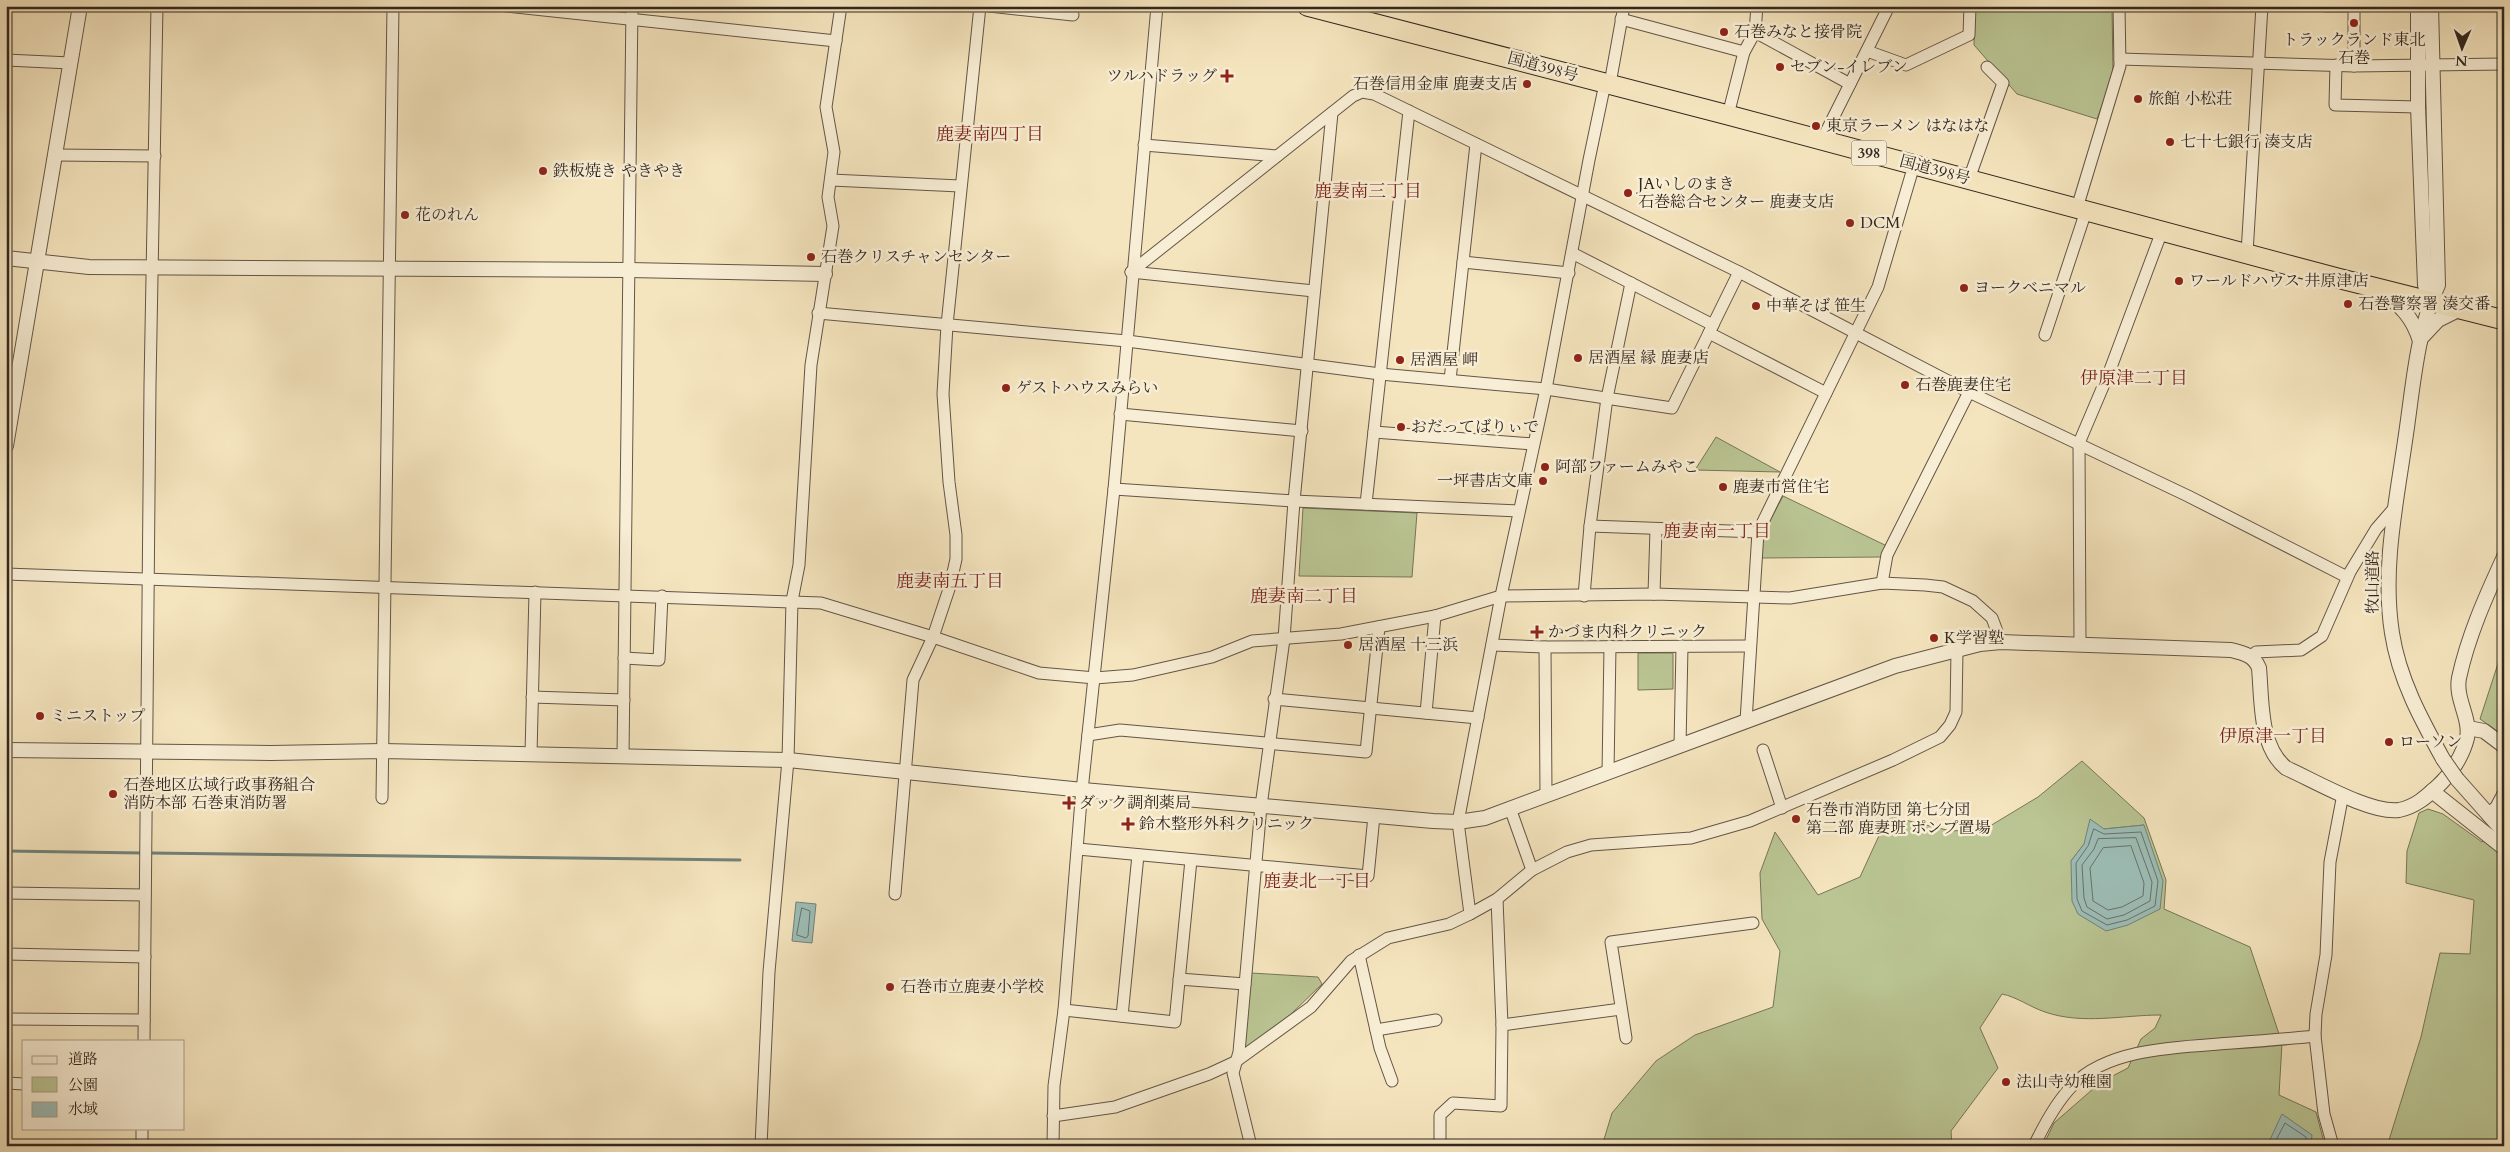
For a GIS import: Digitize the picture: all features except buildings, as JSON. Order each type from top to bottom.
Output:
[{"type":"highway","name":"国道398号","points":[[1307,6],[1363,13],[1608,84],[2373,288],[2504,320]]},
{"type":"street","points":[[6,446],[80,6]]},
{"type":"street","points":[[144,1040],[148,579],[157,6]]},
{"type":"street","points":[[382,798],[393,6]]},
{"type":"street","points":[[506,6],[836,41]]},
{"type":"street","points":[[622,757],[626,595],[632,6]]},
{"type":"street","points":[[761,1146],[769,972],[788,760],[792,601],[799,565],[811,365],[833,226],[828,197],[834,152],[826,107],[841,6]]},
{"type":"street","points":[[895,894],[913,680],[933,637],[950,586],[956,559],[956,535],[949,482],[943,394],[947,325],[960,186],[980,6]]},
{"type":"street","points":[[989,6],[1073,15]]},
{"type":"street","points":[[1052,1146],[1054,1086],[1064,1010],[1088,735],[1114,489],[1157,6]]},
{"type":"street","points":[[1470,914],[1458,822],[1518,510],[1546,389],[1603,93],[1608,84],[1624,6]]},
{"type":"street","points":[[1728,115],[1744,52],[1755,32],[1757,6]]},
{"type":"street","points":[[1822,140],[1889,6]]},
{"type":"street","points":[[1867,51],[1906,65],[1968,34],[1970,6]]},
{"type":"street","points":[[2045,335],[2120,66],[2119,6]]},
{"type":"street","points":[[2247,253],[2262,6]]},
{"type":"street","points":[[2326,6],[2354,6],[2354,66]]},
{"type":"street","points":[[2425,8],[2419,64],[2418,107],[2424,285],[2430,302]]},
{"type":"street","name":"牧山道路","points":[[2425,8],[2433,63],[2438,285],[2430,302],[2420,341],[2396,506],[2388,581],[2392,633],[2403,678],[2419,715],[2443,759],[2457,779],[2504,832]]},
{"type":"street","points":[[1621,19],[1744,52]]},
{"type":"street","points":[[1755,32],[1850,84]]},
{"type":"street","points":[[2120,59],[2354,66],[2433,63],[2504,64]]},
{"type":"street","points":[[6,60],[70,63]]},
{"type":"street","points":[[2336,65],[2335,105],[2418,107]]},
{"type":"street","points":[[1969,179],[2003,83],[1987,67]]},
{"type":"street","points":[[1132,272],[1353,96],[1362,92],[1374,94],[1739,272],[1969,392],[2079,443],[2347,577]]},
{"type":"street","points":[[1366,504],[1409,111]]},
{"type":"street","points":[[1251,1146],[1233,1073],[1239,1052],[1261,806],[1274,699],[1284,639],[1294,501],[1309,365],[1314,291],[1332,113]]},
{"type":"street","points":[[1450,380],[1476,144]]},
{"type":"street","points":[[1144,145],[1277,156]]},
{"type":"street","points":[[55,155],[155,156]]},
{"type":"street","points":[[1746,722],[1752,597],[1758,532],[1878,287],[1914,165]]},
{"type":"street","points":[[831,180],[960,186]]},
{"type":"street","points":[[2080,645],[2079,443],[2110,370],[2162,231]]},
{"type":"street","points":[[1572,253],[1631,283],[1826,393]]},
{"type":"street","points":[[6,258],[89,267],[629,270],[825,274]]},
{"type":"street","points":[[1463,262],[1569,273]]},
{"type":"street","points":[[1132,272],[1314,291]]},
{"type":"street","points":[[818,313],[1127,341],[1380,374],[1546,389],[1672,408],[1739,272]]},
{"type":"street","points":[[1584,596],[1590,526],[1607,398],[1631,283]]},
{"type":"street","points":[[2373,288],[2403,308],[2416,329],[2420,341]]},
{"type":"street","points":[[2420,341],[2429,327],[2438,320],[2460,309]]},
{"type":"street","points":[[1882,583],[1887,555],[1969,392]]},
{"type":"street","points":[[1120,414],[1302,431]]},
{"type":"street","points":[[1374,432],[1533,444]]},
{"type":"street","points":[[1114,489],[1294,501],[1518,510]]},
{"type":"street","points":[[2251,656],[2256,652],[2301,650],[2314,644],[2322,636],[2347,577],[2376,530],[2396,506]]},
{"type":"street","points":[[1590,526],[1758,532]]},
{"type":"street","points":[[1654,594],[1656,528]]},
{"type":"street","points":[[6,750],[383,751],[788,760],[1083,790],[1458,822],[1485,818],[1895,666],[1980,644],[2001,642],[2231,650],[2251,656],[2259,668],[2266,732],[2276,760],[2286,768],[2374,808],[2398,810],[2412,806],[2432,791],[2460,756],[2468,728],[2460,698],[2458,681],[2478,613],[2504,557]]},
{"type":"street","points":[[6,574],[662,596],[828,604],[1039,673],[1095,678],[1134,675],[1212,657],[1252,641],[1341,634],[1434,616],[1501,596],[1654,594],[1790,598],[1882,583],[1925,585],[1953,591],[1973,601],[1992,618],[2001,642]]},
{"type":"street","points":[[531,754],[535,592]]},
{"type":"street","points":[[624,658],[659,660],[662,596]]},
{"type":"street","points":[[1426,713],[1434,616]]},
{"type":"street","points":[[1088,735],[1120,730],[1366,752],[1378,627]]},
{"type":"street","points":[[1492,645],[1545,647],[1750,646]]},
{"type":"street","points":[[1608,773],[1610,646]]},
{"type":"street","points":[[1680,746],[1682,646]]},
{"type":"street","points":[[1545,647],[1546,795]]},
{"type":"street","points":[[1053,1116],[1115,1106],[1209,1074],[1235,1062],[1311,1007],[1351,961],[1359,955],[1388,938],[1449,924],[1470,914],[1497,899],[1532,870],[1567,852],[1591,845],[1691,838],[1750,821],[1940,737],[1950,725],[1956,712],[1957,650]]},
{"type":"street","points":[[532,697],[624,700]]},
{"type":"street","points":[[1274,699],[1478,718]]},
{"type":"street","points":[[2468,728],[2484,731],[2504,746]]},
{"type":"street","points":[[1763,750],[1782,808]]},
{"type":"street","points":[[2432,791],[2504,848]]},
{"type":"street","points":[[2333,1146],[2324,1114],[2315,1036],[2316,1014],[2326,955],[2330,862],[2343,794]]},
{"type":"street","points":[[2489,815],[2497,808],[2504,795]]},
{"type":"street","points":[[1510,808],[1532,870]]},
{"type":"street","points":[[1078,850],[1368,876],[1374,816]]},
{"type":"street","points":[[1122,1016],[1138,855]]},
{"type":"street","points":[[1064,1010],[1175,1022],[1191,860]]},
{"type":"street","points":[[7,897],[145,895]]},
{"type":"street","points":[[1440,1146],[1440,1115],[1453,1103],[1501,1106],[1502,1025],[1497,899]]},
{"type":"street","points":[[1626,1038],[1611,942],[1753,923]]},
{"type":"street","points":[[6,954],[145,957]]},
{"type":"street","points":[[1359,955],[1376,1030],[1392,1081]]},
{"type":"street","points":[[1179,979],[1245,984]]},
{"type":"street","points":[[1502,1025],[1621,1009]]},
{"type":"street","points":[[6,1019],[144,1020]]},
{"type":"street","points":[[1376,1030],[1436,1020]]},
{"type":"street","points":[[2034,1146],[2049,1117],[2073,1084],[2094,1070],[2130,1054],[2159,1049],[2315,1036]]},
{"type":"street","points":[[6,1083],[22,1084]]},
{"type":"street","points":[[142,1130],[142,1146]]},
{"type":"green space","points":[[1975,6],[2112,6],[2113,76],[2097,119],[2017,94],[1974,45]]},
{"type":"green space","points":[[1716,437],[1780,472],[1695,470]]},
{"type":"green space","points":[[1783,496],[1887,546],[1883,557],[1761,558],[1763,534]]},
{"type":"green space","points":[[1303,508],[1417,513],[1412,577],[1299,576]]},
{"type":"green space","points":[[2504,645],[2504,736],[2480,719]]},
{"type":"green space","points":[[1638,653],[1673,653],[1673,689],[1638,690]]},
{"type":"green space","points":[[2082,761],[2144,818],[2166,880],[2164,909],[2250,947],[2282,1043],[2279,1095],[2316,1112],[2325,1146],[2043,1146],[2054,1123],[2101,1082],[2128,1068],[2141,1039],[2155,1028],[2161,1015],[2074,1018],[2045,1012],[2002,994],[1980,1028],[1998,1068],[1951,1131],[1952,1146],[1602,1146],[1612,1113],[1656,1061],[1695,1035],[1773,1007],[1780,951],[1762,919],[1760,873],[1775,832],[1818,895],[1860,877],[1888,816],[1951,831],[1985,829],[2038,797]],"holes":[[[2144,825],[2071,861],[2084,844],[2104,829]]]},
{"type":"green space","points":[[2428,809],[2443,814],[2482,842],[2504,817],[2504,1146],[2384,1146],[2389,1140],[2421,1037],[2440,953],[2470,954],[2474,900],[2406,883],[2407,851],[2419,813]]},
{"type":"green space","points":[[1251,973],[1318,977],[1322,984],[1289,1016],[1243,1050]]},
{"type":"water","points":[[2090,819],[2104,829],[2144,825],[2163,881],[2160,909],[2128,925],[2106,931],[2078,914],[2072,901],[2071,861],[2084,844]]},
{"type":"water","points":[[796,902],[816,904],[812,943],[792,941]]},
{"type":"water","points":[[2282,1114],[2312,1135],[2311,1146],[2267,1146]]},
{"type":"waterway","points":[[6,851],[142,853]]},
{"type":"waterway","points":[[148,853],[740,860]]},
{"type":"place","name":"トラックランド東北 石巻","points":[[2354,23]]},
{"type":"place","name":"石巻みなと接骨院","points":[[1724,32]]},
{"type":"place","name":"セブン-イレブン","points":[[1780,67]]},
{"type":"place","name":"ツルハドラッグ","points":[[1227,76]]},
{"type":"place","name":"石巻信用金庫 鹿妻支店","points":[[1527,84]]},
{"type":"place","name":"旅館 小松荘","points":[[2138,99]]},
{"type":"place","name":"東京ラーメン はなはな","points":[[1816,126]]},
{"type":"place","name":"七十七銀行 湊支店","points":[[2170,142]]},
{"type":"place","name":"鉄板焼き やきやき","points":[[543,171]]},
{"type":"place","name":"JAいしのまき 石巻総合センター 鹿妻支店","points":[[1628,193]]},
{"type":"place","name":"花のれん","points":[[405,215]]},
{"type":"place","name":"DCM","points":[[1850,223]]},
{"type":"place","name":"石巻クリスチャンセンター","points":[[811,257]]},
{"type":"place","name":"ワールドハウス 井原津店","points":[[2179,281]]},
{"type":"place","name":"ヨークベニマル","points":[[1964,288]]},
{"type":"place","name":"石巻警察署 湊交番","points":[[2348,304]]},
{"type":"place","name":"中華そば 笹生","points":[[1756,306]]},
{"type":"place","name":"居酒屋 縁 鹿妻店","points":[[1578,358]]},
{"type":"place","name":"居酒屋 岬","points":[[1400,360]]},
{"type":"place","name":"石巻鹿妻住宅","points":[[1905,385]]},
{"type":"place","name":"ゲストハウスみらい","points":[[1006,388]]},
{"type":"place","name":"おだってばりぃで","points":[[1401,427]]},
{"type":"place","name":"阿部ファームみやこ","points":[[1545,467]]},
{"type":"place","name":"一坪書店文庫","points":[[1543,481]]},
{"type":"place","name":"鹿妻市営住宅","points":[[1723,487]]},
{"type":"place","name":"かづま内科クリニック","points":[[1537,632]]},
{"type":"place","name":"K学習塾","points":[[1934,638]]},
{"type":"place","name":"居酒屋 十三浜","points":[[1348,645]]},
{"type":"place","name":"ミニストップ","points":[[40,716]]},
{"type":"place","name":"ローソン","points":[[2389,742]]},
{"type":"place","name":"石巻地区広域行政事務組合 消防本部 石巻東消防署","points":[[113,794]]},
{"type":"place","name":"ダック調剤薬局","points":[[1069,803]]},
{"type":"place","name":"石巻市消防団 第七分団 第二部 鹿妻班 ポンプ置場","points":[[1796,819]]},
{"type":"place","name":"鈴木整形外科クリニック","points":[[1128,824]]},
{"type":"place","name":"石巻市立鹿妻小学校","points":[[890,987]]},
{"type":"place","name":"法山寺幼稚園","points":[[2006,1082]]},
{"type":"district","name":"鹿妻南四丁目","points":[[990,134]]},
{"type":"district","name":"鹿妻南三丁目","points":[[1368,191]]},
{"type":"district","name":"伊原津二丁目","points":[[2134,378]]},
{"type":"district","name":"鹿妻南一丁目","points":[[1717,531]]},
{"type":"district","name":"鹿妻南五丁目","points":[[950,581]]},
{"type":"district","name":"鹿妻南二丁目","points":[[1304,596]]},
{"type":"district","name":"伊原津一丁目","points":[[2273,736]]},
{"type":"district","name":"鹿妻北一丁目","points":[[1317,881]]}]
